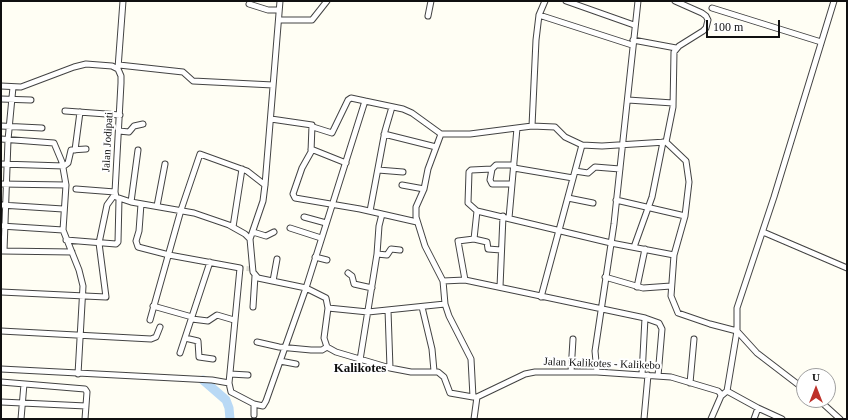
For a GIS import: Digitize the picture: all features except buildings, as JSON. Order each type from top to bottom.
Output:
[{"type":"street","name":"Jalan Jodipati","points":[[115,193],[121,76],[118,67],[123,1]]},
{"type":"street","points":[[253,307],[255,276],[250,239],[263,201],[280,1]]},
{"type":"street","points":[[279,20],[312,20],[327,1]]},
{"type":"street","points":[[428,16],[429,1]]},
{"type":"street","points":[[532,126],[536,40],[539,15],[545,1]]},
{"type":"street","points":[[566,1],[634,25]]},
{"type":"street","points":[[597,372],[595,351],[611,243],[628,100],[634,25],[638,1]]},
{"type":"street","points":[[539,15],[633,43],[676,48],[700,34],[706,28],[708,20],[702,13],[675,1]]},
{"type":"street","points":[[711,419],[721,396],[727,391],[737,331],[737,308],[763,232],[834,1]]},
{"type":"street","points":[[249,4],[267,10],[279,10]]},
{"type":"street","points":[[712,8],[821,42]]},
{"type":"street","points":[[634,247],[649,206],[673,103],[672,81],[676,48]]},
{"type":"street","points":[[1,86],[13,87],[28,85],[74,67],[86,64],[183,72],[192,80],[273,85]]},
{"type":"street","points":[[13,87],[8,140],[8,164],[4,184],[2,251],[52,253],[72,252]]},
{"type":"street","points":[[271,119],[310,124],[312,127],[332,133],[348,100],[353,98],[392,107],[412,114],[441,134],[470,134],[532,126],[555,127],[565,137],[582,145],[602,146],[664,142],[686,162],[688,167],[689,182],[685,216],[674,255],[671,286],[672,302],[678,313],[703,322],[737,331],[762,358],[796,383]]},
{"type":"street","points":[[1,99],[32,100]]},
{"type":"street","points":[[628,100],[673,103]]},
{"type":"street","points":[[142,204],[136,246],[169,255],[240,268],[229,383],[231,392],[261,406],[265,404],[306,288],[364,101]]},
{"type":"street","points":[[370,211],[384,134],[392,107]]},
{"type":"street","points":[[65,111],[120,116]]},
{"type":"street","points":[[75,150],[80,112]]},
{"type":"street","points":[[119,132],[128,132],[134,126],[143,124]]},
{"type":"street","points":[[1,126],[42,128]]},
{"type":"street","points":[[312,127],[310,155],[302,168],[293,196],[295,198],[304,201],[332,204],[370,211],[417,222]]},
{"type":"street","points":[[510,218],[517,128]]},
{"type":"street","points":[[384,134],[436,147]]},
{"type":"street","points":[[441,134],[428,169],[424,189],[416,207],[417,222],[429,255],[443,282],[445,304],[471,358],[475,397],[474,419]]},
{"type":"street","points":[[1,139],[54,143],[64,166],[66,185],[63,230],[81,277],[83,296],[78,374]]},
{"type":"street","points":[[540,297],[582,145]]},
{"type":"street","points":[[1,164],[64,166],[68,163],[70,151],[86,149]]},
{"type":"street","points":[[311,149],[346,163]]},
{"type":"street","points":[[132,202],[138,150]]},
{"type":"street","points":[[150,320],[181,210],[200,154],[250,173],[265,185]]},
{"type":"street","points":[[157,206],[165,164]]},
{"type":"street","points":[[512,184],[492,184],[490,180],[492,169],[496,165],[514,166],[573,178]]},
{"type":"street","points":[[575,171],[588,173],[595,167],[620,169]]},
{"type":"street","points":[[492,169],[471,170],[469,172],[468,201],[469,205],[477,211],[559,229],[611,243],[674,255]]},
{"type":"street","points":[[233,228],[242,170]]},
{"type":"street","points":[[378,170],[402,172]]},
{"type":"street","points":[[4,184],[66,185]]},
{"type":"street","points":[[402,185],[424,189]]},
{"type":"street","points":[[76,189],[115,193]]},
{"type":"street","points":[[66,240],[114,244],[118,242],[119,199],[115,193]]},
{"type":"street","points":[[1,292],[105,298],[107,296],[101,270],[98,243],[107,205],[115,193]]},
{"type":"street","points":[[568,198],[593,203]]},
{"type":"street","points":[[119,199],[181,210],[207,217],[246,234],[250,239]]},
{"type":"street","points":[[616,200],[649,206],[685,216]]},
{"type":"street","points":[[4,205],[64,209]]},
{"type":"street","points":[[474,239],[477,211]]},
{"type":"street","points":[[360,360],[382,214]]},
{"type":"street","points":[[500,288],[503,216]]},
{"type":"street","points":[[304,217],[326,224]]},
{"type":"street","points":[[3,227],[63,230]]},
{"type":"street","points":[[290,228],[322,238]]},
{"type":"street","points":[[253,232],[266,236],[274,232]]},
{"type":"street","points":[[763,232],[847,268]]},
{"type":"street","points":[[465,280],[458,241],[474,239],[485,241],[488,249],[501,250]]},
{"type":"street","points":[[377,254],[388,255],[391,249],[400,250]]},
{"type":"street","points":[[637,287],[645,250]]},
{"type":"street","points":[[315,257],[327,260]]},
{"type":"street","points":[[273,281],[276,259]]},
{"type":"street","points":[[180,353],[210,262]]},
{"type":"street","points":[[348,273],[352,276],[354,284],[372,288]]},
{"type":"street","points":[[255,276],[306,288],[326,298],[328,308],[324,338],[327,347],[336,352],[390,368],[411,372],[434,371],[441,373],[450,393],[475,397]]},
{"type":"street","points":[[605,277],[637,287],[671,286]]},
{"type":"street","points":[[443,282],[465,280],[601,310],[645,318],[659,323],[662,329],[658,376]]},
{"type":"street","points":[[328,308],[368,312],[422,308],[445,304]]},
{"type":"street","points":[[153,306],[192,318],[208,321],[217,315],[234,320]]},
{"type":"street","points":[[422,308],[432,349],[434,371]]},
{"type":"street","points":[[388,310],[390,368]]},
{"type":"street","points":[[642,375],[645,318]]},
{"type":"street","points":[[1,331],[151,339],[157,335],[160,326]]},
{"type":"street","points":[[185,338],[198,341],[198,357],[213,359]]},
{"type":"street","points":[[571,372],[573,339]]},
{"type":"street","points":[[690,383],[694,339]]},
{"type":"street","points":[[257,342],[318,351],[327,347]]},
{"type":"street","points":[[280,361],[296,364]]},
{"type":"street","points":[[1,368],[78,374],[212,380],[229,383]]},
{"type":"street","name":"Jalan Kalikotes - Kalikebo","points":[[475,397],[530,372],[597,372],[671,377],[718,391],[721,396]]},
{"type":"street","points":[[230,374],[248,375]]},
{"type":"street","points":[[644,419],[648,375]]},
{"type":"street","points":[[1,382],[85,389],[87,392],[85,419]]},
{"type":"street","points":[[21,419],[24,384]]},
{"type":"street","points":[[727,391],[782,419]]},
{"type":"street","points":[[1,402],[86,406]]},
{"type":"street","points":[[254,404],[254,415]]},
{"type":"street","points":[[754,419],[758,408]]},
{"type":"street","points":[[827,408],[840,419]]},
{"type":"waterway","points":[[203,380],[226,400],[229,408],[230,419]]},
{"type":"tunnel","points":[[239,268],[253,269]]},
{"type":"district","name":"Kalikotes","points":[[360,369]]}]
